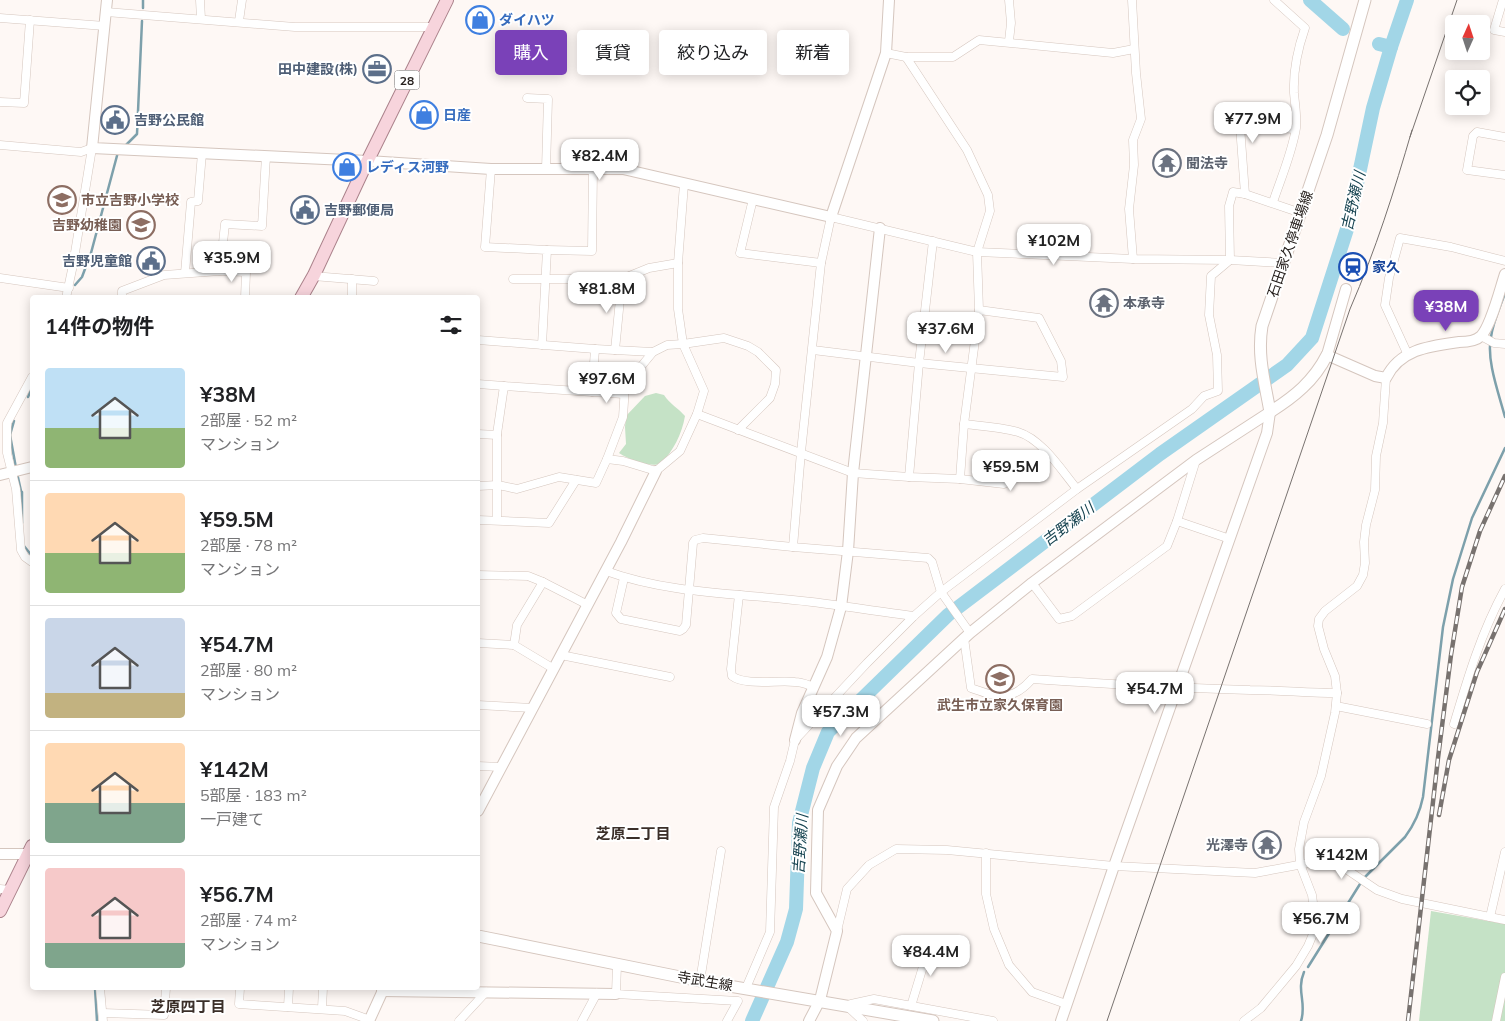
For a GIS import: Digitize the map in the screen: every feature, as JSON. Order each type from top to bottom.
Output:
[{"type":"main road","name":"28","points":[[303,295],[447,0]]},
{"type":"main road","name":"石田家久停車場線","points":[[1270,412],[1259,350],[1262,326],[1327,135],[1365,0]]},
{"type":"main road","points":[[1270,412],[1309,382],[1327,356]]},
{"type":"main road","points":[[0,911],[5,889],[30,853]]},
{"type":"main road","name":"寺武生線","points":[[480,936],[700,981],[933,1021]]},
{"type":"street","points":[[67,295],[92,148],[107,0]]},
{"type":"street","points":[[200,0],[201,19]]},
{"type":"street","points":[[239,21],[242,0]]},
{"type":"street","points":[[794,547],[800,452],[813,350],[821,263],[831,217],[886,52],[889,0]]},
{"type":"street","points":[[1009,0],[1011,23],[1009,41]]},
{"type":"street","points":[[1132,0],[1134,49],[1141,119],[1133,140],[1134,165],[1129,209],[1133,259]]},
{"type":"street","points":[[1273,202],[1289,157],[1296,129],[1295,72],[1298,48],[1305,28],[1274,0]]},
{"type":"street","points":[[1502,0],[1494,30],[1505,32]]},
{"type":"street","points":[[106,12],[239,21],[295,27],[434,27]]},
{"type":"street","points":[[0,18],[105,26]]},
{"type":"street","points":[[0,102],[24,103],[30,20]]},
{"type":"street","points":[[886,52],[906,57],[953,57],[979,40],[1009,41],[1113,53],[1134,49]]},
{"type":"street","points":[[906,57],[967,150],[986,189],[990,211],[977,252],[979,310],[964,424],[960,479]]},
{"type":"street","points":[[527,98],[548,99],[546,169]]},
{"type":"street","points":[[1246,194],[1240,126],[1296,129]]},
{"type":"street","points":[[1505,137],[1477,132],[1472,136],[1467,170],[1505,175]]},
{"type":"street","points":[[0,145],[81,152],[92,148],[368,161],[491,169],[623,169],[977,252],[1283,263]]},
{"type":"street","points":[[185,273],[191,202],[198,201],[202,153]]},
{"type":"street","points":[[220,271],[225,224],[262,226],[266,156]]},
{"type":"street","points":[[491,169],[485,247],[592,251],[593,169]]},
{"type":"street","points":[[480,807],[606,571],[656,471],[680,450],[697,414],[704,391],[683,344],[678,309],[678,263],[684,184]]},
{"type":"street","points":[[1230,260],[1229,206],[1233,192],[1273,202],[1301,213]]},
{"type":"street","points":[[754,200],[740,253],[821,263]]},
{"type":"street","points":[[749,989],[770,932],[774,807],[790,761],[802,713],[827,658],[841,607],[848,551],[853,473],[880,228]]},
{"type":"street","points":[[1408,355],[1385,305],[1389,278],[1400,238],[1451,247],[1505,261]]},
{"type":"street","points":[[909,477],[919,363],[934,241]]},
{"type":"street","points":[[542,345],[547,250]]},
{"type":"street","points":[[795,740],[867,662],[941,592],[1077,489],[1192,409],[1204,396],[1218,390],[1218,356],[1209,315],[1211,276],[1230,260]]},
{"type":"street","points":[[513,279],[622,279],[649,268],[678,263]]},
{"type":"street","points":[[122,295],[122,291],[164,274],[220,271],[246,272],[245,295]]},
{"type":"street","points":[[1487,340],[1489,321],[1505,274]]},
{"type":"street","points":[[313,276],[374,281]]},
{"type":"street","points":[[0,278],[68,288]]},
{"type":"street","points":[[352,279],[352,295]]},
{"type":"street","points":[[616,350],[622,279]]},
{"type":"street","points":[[1346,289],[1327,356],[1375,376],[1386,378]]},
{"type":"street","points":[[813,350],[1063,378],[1061,361],[1040,318],[979,310]]},
{"type":"street","points":[[480,486],[498,485],[517,489],[559,478],[596,482],[623,417],[625,386],[653,352],[667,344],[683,344],[724,338],[748,346],[758,352],[776,370],[775,384],[770,398],[738,430]]},
{"type":"street","points":[[480,340],[653,352]]},
{"type":"street","points":[[1244,1021],[1261,1008],[1296,966],[1313,934],[1315,918],[1312,895],[1300,864],[1299,848],[1301,833],[1321,776],[1337,693],[1335,676],[1324,649],[1318,626],[1319,619],[1325,611],[1357,586],[1363,575],[1365,563],[1364,542],[1366,525],[1375,490],[1376,456],[1383,424],[1386,378],[1392,365],[1422,349],[1487,340],[1505,344]]},
{"type":"street","points":[[592,392],[595,349]]},
{"type":"street","points":[[30,381],[7,423],[7,453],[16,489],[21,550],[30,561]]},
{"type":"street","points":[[480,384],[624,394]]},
{"type":"street","points":[[497,520],[497,435],[504,386]]},
{"type":"street","points":[[837,931],[816,893],[818,810],[837,766],[856,738],[967,636],[1032,583],[1196,460],[1270,412]]},
{"type":"street","points":[[1061,1021],[1267,433],[1270,412]]},
{"type":"street","points":[[697,414],[853,473],[960,479],[1004,484],[1046,452]]},
{"type":"street","points":[[964,424],[1019,432],[1030,437],[1046,452],[1077,489]]},
{"type":"street","points":[[480,434],[497,435]]},
{"type":"street","points":[[607,459],[623,461],[656,471]]},
{"type":"street","points":[[1032,583],[1059,619],[1072,616],[1167,546],[1196,460]]},
{"type":"street","points":[[0,475],[30,468]]},
{"type":"street","points":[[480,520],[549,523],[576,480]]},
{"type":"street","points":[[1177,521],[1230,539]]},
{"type":"street","points":[[624,578],[616,613],[618,617],[680,631],[686,625],[693,543],[698,538],[928,558],[932,562],[941,592],[959,618],[967,636],[971,688],[995,697],[1005,697],[1017,693],[1032,679],[1177,688],[1337,693]]},
{"type":"street","points":[[606,571],[624,578],[673,588],[813,602],[914,616]]},
{"type":"street","points":[[480,575],[528,576],[588,605]]},
{"type":"street","points":[[514,645],[517,626],[543,582]]},
{"type":"street","points":[[1454,724],[1471,666],[1490,618],[1505,589]]},
{"type":"street","points":[[738,596],[730,673],[732,676],[744,681],[794,682],[814,687]]},
{"type":"street","points":[[480,643],[514,645],[554,669]]},
{"type":"street","points":[[561,654],[670,677]]},
{"type":"street","points":[[480,705],[533,708]]},
{"type":"street","points":[[1336,706],[1427,724]]},
{"type":"street","points":[[480,766],[501,767]]},
{"type":"street","points":[[809,1021],[837,931],[847,889],[869,866],[896,849],[948,850],[1114,866],[1255,873],[1314,862],[1343,867],[1377,890],[1402,899],[1505,920]]},
{"type":"street","points":[[700,981],[721,851]]},
{"type":"street","points":[[0,854],[30,852]]},
{"type":"street","points":[[1490,917],[1505,852]]},
{"type":"street","points":[[986,853],[986,894],[994,929],[1009,965],[1032,992],[1066,1004]]},
{"type":"street","points":[[910,1006],[924,960],[921,947]]},
{"type":"street","points":[[616,964],[616,994]]},
{"type":"street","points":[[1496,1021],[1505,976]]},
{"type":"street","points":[[100,990],[103,1017],[164,1015],[166,990]]},
{"type":"street","points":[[240,990],[239,1004],[322,1008],[345,1011],[369,1020],[383,990],[597,993],[738,1001],[727,1021]]},
{"type":"street","points":[[288,1007],[289,990]]},
{"type":"street","points":[[322,1008],[323,990]]},
{"type":"street","points":[[459,1021],[486,992]]},
{"type":"street","points":[[582,1021],[597,993]]},
{"type":"street","points":[[846,1005],[874,999],[993,1021]]},
{"type":"street","points":[[846,1005],[863,1021]]},
{"type":"green space","points":[[656,393],[664,395],[685,416],[679,436],[669,454],[661,464],[650,465],[619,453],[626,444],[626,416],[645,396]]},
{"type":"green space","points":[[1431,911],[1505,924],[1505,1021],[1419,1021]]},
{"type":"waterway","points":[[143,0],[143,8]]},
{"type":"waterway","name":"吉野瀬川","points":[[1310,0],[1343,29]]},
{"type":"waterway","points":[[1391,47],[1407,0]]},
{"type":"waterway","points":[[124,147],[137,134],[142,21]]},
{"type":"waterway","name":"吉野瀬川","points":[[752,1021],[787,942],[796,909],[799,823],[813,768],[828,732],[948,615],[1160,454],[1287,365],[1312,338],[1348,226],[1373,108],[1391,47],[1379,44]]},
{"type":"waterway","points":[[75,285],[82,277],[91,253],[118,152]]},
{"type":"waterway","points":[[1505,293],[1493,326],[1490,346],[1494,377],[1505,417]]},
{"type":"waterway","points":[[28,397],[30,392]]},
{"type":"waterway","points":[[14,421],[10,435],[16,468]]},
{"type":"waterway","points":[[1365,877],[1405,837],[1414,823],[1420,808],[1423,797],[1443,627],[1453,579],[1472,518],[1505,448]]},
{"type":"waterway","points":[[17,473],[21,491]]},
{"type":"waterway","points":[[22,492],[22,523]]},
{"type":"waterway","points":[[24,546],[30,554]]},
{"type":"waterway","points":[[1308,967],[1360,884]]},
{"type":"waterway","points":[[1301,1021],[1303,1015],[1301,985],[1304,972]]},
{"type":"waterway","points":[[95,990],[97,1021]]},
{"type":"tram line","points":[[1410,137],[1457,0]]},
{"type":"tram line","points":[[1107,1021],[1350,309],[1384,220],[1412,130]]},
{"type":"railway","points":[[1408,1021],[1438,758],[1462,587],[1480,531],[1505,476]]},
{"type":"railway","points":[[1439,815],[1449,760],[1477,672],[1505,609]]},
{"type":"place","name":"ダイハツ","points":[[480,20]]},
{"type":"place","name":"田中建設(株)","points":[[377,69]]},
{"type":"place","name":"日産","points":[[424,115]]},
{"type":"place","name":"吉野公民館","points":[[115,120]]},
{"type":"place","name":"聞法寺","points":[[1167,163]]},
{"type":"place","name":"レディス河野","points":[[347,167]]},
{"type":"place","name":"市立吉野小学校","points":[[62,200]]},
{"type":"place","name":"吉野郵便局","points":[[305,210]]},
{"type":"place","name":"吉野幼稚園","points":[[141,225]]},
{"type":"place","name":"吉野児童館","points":[[151,261]]},
{"type":"place","name":"家久","points":[[1353,267]]},
{"type":"place","name":"本承寺","points":[[1104,303]]},
{"type":"place","name":"武生市立家久保育園","points":[[1000,679]]},
{"type":"place","name":"光澤寺","points":[[1267,845]]},
{"type":"district","name":"芝原二丁目","points":[[633,833]]},
{"type":"district","name":"芝原四丁目","points":[[188,1006]]}]
